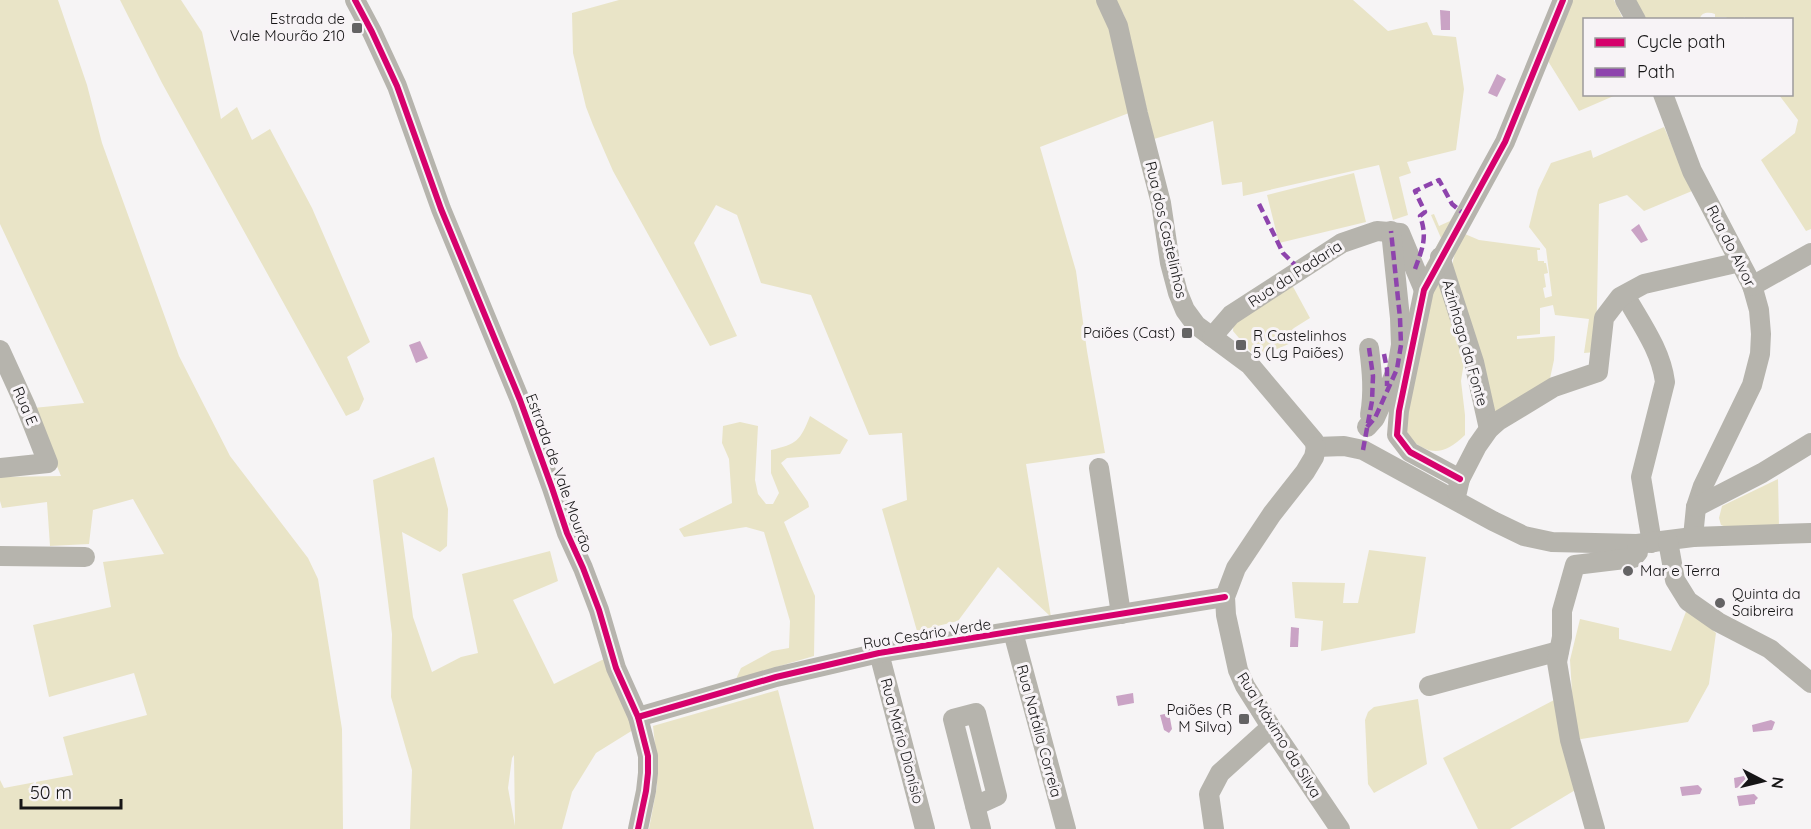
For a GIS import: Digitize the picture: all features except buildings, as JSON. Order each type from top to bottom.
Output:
[{"type":"street","name":"Rua dos Castelinhos","points":[[1106,0],[1118,26],[1161,203],[1170,263],[1185,310],[1196,326],[1250,365],[1314,441],[1316,447]]},
{"type":"street","points":[[1460,479],[1410,452],[1396,435],[1398,411],[1424,290],[1504,142],[1563,0]]},
{"type":"street","points":[[1625,0],[1635,18]]},
{"type":"street","name":"Estrada de Vale Mourão","points":[[358,1],[397,86],[441,209],[520,400],[567,533],[599,610],[616,668],[638,717],[648,756],[646,791],[638,829]]},
{"type":"street","name":"Rua do Alvor","points":[[1664,96],[1692,171],[1752,286],[1759,310],[1761,334],[1760,354],[1752,385],[1703,486],[1696,507],[1693,537]]},
{"type":"street","name":"Rua da Padaria","points":[[1212,337],[1231,315],[1342,243],[1377,231],[1391,231]]},
{"type":"street","points":[[1367,427],[1375,418],[1387,392],[1396,369],[1401,345],[1391,231],[1400,233],[1424,290]]},
{"type":"street","points":[[1752,286],[1811,253]]},
{"type":"street","name":"Azinhaga da Fonte","points":[[1440,257],[1474,362],[1489,429]]},
{"type":"street","points":[[1456,500],[1460,479],[1477,446],[1489,429],[1554,387],[1598,372],[1604,318],[1620,297],[1644,284],[1740,262]]},
{"type":"street","points":[[1624,295],[1659,354],[1665,382],[1641,477],[1652,542],[1688,601],[1718,622],[1770,649],[1811,683]]},
{"type":"street","name":"Rua E","points":[[0,350],[48,463],[0,468]]},
{"type":"street","points":[[1363,450],[1372,401],[1376,351],[1387,369],[1387,392]]},
{"type":"street","points":[[1696,507],[1762,474],[1811,443]]},
{"type":"street","points":[[1316,447],[1344,446],[1363,450],[1524,536],[1552,542],[1652,542],[1693,537],[1811,533]]},
{"type":"street","name":"Rua Máximo da Silva","points":[[1316,447],[1311,463],[1272,514],[1236,568],[1225,597],[1228,626],[1238,670],[1245,686],[1270,727],[1340,829]]},
{"type":"street","points":[[1099,468],[1121,614]]},
{"type":"street","points":[[1594,829],[1570,740],[1557,662],[1562,637],[1562,611],[1575,565],[1633,558],[1652,542]]},
{"type":"street","points":[[0,556],[85,557]]},
{"type":"street","name":"Rua Cesário Verde","points":[[638,717],[776,677],[879,652],[1225,597]]},
{"type":"street","name":"Rua Natália Correia","points":[[1013,632],[1066,829]]},
{"type":"street","points":[[1430,686],[1559,651]]},
{"type":"street","name":"Rua Mário Dionísio","points":[[879,652],[926,829]]},
{"type":"street","points":[[1214,829],[1209,794],[1220,773],[1270,727]]},
{"type":"street","points":[[975,806],[981,829]]},
{"type":"shaded area","points":[[0,0],[58,0],[87,85],[102,143],[179,356],[230,456],[308,558],[318,579],[342,729],[343,829],[0,829],[0,780],[4,788],[73,775],[63,737],[147,715],[134,673],[49,697],[33,625],[111,607],[103,562],[164,554],[133,499],[93,510],[89,544],[50,546],[47,502],[2,508],[0,477],[61,476],[33,408],[84,403],[0,224]]},
{"type":"shaded area","points":[[120,0],[181,0],[202,32],[221,119],[237,107],[252,140],[270,129],[312,208],[370,342],[347,357],[364,399],[359,410],[346,416],[162,83]]},
{"type":"shaded area","points":[[619,0],[1097,0],[1112,36],[1129,113],[1040,147],[1076,271],[1105,453],[1026,464],[1051,617],[998,567],[958,621],[917,631],[882,509],[907,500],[902,433],[869,435],[811,295],[761,283],[737,215],[716,205],[694,243],[737,336],[710,346],[613,171],[586,107],[573,53],[572,13]]},
{"type":"shaded area","points":[[1116,0],[1353,0],[1388,31],[1427,22],[1433,35],[1456,37],[1464,89],[1456,150],[1407,162],[1411,173],[1399,177],[1408,215],[1393,220],[1379,165],[1243,196],[1242,182],[1222,185],[1213,121],[1154,139],[1124,15]]},
{"type":"shaded area","points":[[1571,0],[1614,0],[1623,18],[1583,18],[1583,96],[1614,96],[1579,111],[1548,61]]},
{"type":"shaded area","points":[[1632,0],[1811,0],[1811,229],[1806,231],[1761,160],[1795,133],[1798,120],[1780,96],[1793,96],[1793,18],[1727,18],[1715,17],[1715,14],[1708,13],[1700,18],[1643,18]]},
{"type":"shaded area","points":[[1440,10],[1450,11],[1450,30],[1441,30]]},
{"type":"shaded area","points":[[1497,74],[1506,79],[1497,97],[1488,93]]},
{"type":"shaded area","points":[[1664,127],[1692,191],[1644,211],[1627,195],[1599,204],[1596,352],[1584,353],[1589,319],[1555,315],[1553,305],[1540,308],[1540,334],[1517,336],[1517,339],[1555,336],[1554,360],[1549,383],[1494,419],[1450,273],[1456,249],[1465,234],[1479,240],[1540,248],[1537,250],[1538,261],[1546,263],[1548,273],[1544,274],[1545,298],[1552,296],[1546,249],[1529,227],[1538,190],[1551,163],[1591,150],[1593,158]]},
{"type":"shaded area","points":[[1354,173],[1366,222],[1279,243],[1267,195]]},
{"type":"shaded area","points":[[1455,213],[1458,213],[1420,276],[1441,238],[1431,215],[1434,214],[1439,226],[1450,221]]},
{"type":"shaded area","points":[[1639,224],[1648,240],[1641,243],[1631,230]]},
{"type":"shaded area","points":[[1438,274],[1464,362],[1461,381],[1465,435],[1450,447],[1437,451],[1423,448],[1408,437],[1406,423],[1432,291]]},
{"type":"shaded area","points":[[1291,283],[1310,318],[1294,328],[1298,340],[1256,358],[1233,331],[1234,319]]},
{"type":"shaded area","points":[[420,341],[428,358],[416,363],[409,345]]},
{"type":"shaded area","points":[[810,416],[848,440],[840,454],[787,458],[781,463],[808,502],[809,507],[784,522],[815,596],[814,656],[736,679],[741,668],[772,651],[789,648],[790,621],[764,532],[746,527],[684,537],[679,529],[732,503],[729,459],[722,443],[723,426],[740,422],[758,426],[755,480],[758,494],[766,504],[773,504],[779,493],[771,473],[771,450],[787,446],[796,440]]},
{"type":"shaded area","points":[[434,457],[448,509],[447,546],[440,552],[402,532],[413,617],[432,672],[461,657],[478,653],[462,574],[550,551],[558,581],[513,600],[554,684],[604,659],[633,730],[596,753],[572,792],[562,829],[410,829],[412,770],[391,697],[392,634],[373,480]],"holes":[[[514,755],[515,826],[508,788]]]},
{"type":"shaded area","points":[[1778,479],[1779,526],[1726,527],[1721,525],[1719,518],[1722,506]]},
{"type":"shaded area","points":[[1369,550],[1426,557],[1415,633],[1321,651],[1323,621],[1295,618],[1292,582],[1345,583],[1343,603],[1358,603]]},
{"type":"shaded area","points":[[1687,609],[1716,633],[1709,684],[1688,722],[1575,740],[1570,660],[1580,619],[1619,628],[1619,639],[1671,651]]},
{"type":"shaded area","points":[[1291,627],[1299,628],[1298,647],[1290,647]]},
{"type":"shaded area","points":[[778,690],[814,829],[649,829],[657,786],[653,726]]},
{"type":"shaded area","points":[[1133,693],[1134,703],[1118,706],[1116,696]]},
{"type":"shaded area","points":[[1418,699],[1427,764],[1374,793],[1368,784],[1365,720],[1368,712],[1374,707]]},
{"type":"shaded area","points":[[1556,699],[1577,789],[1510,829],[1478,829],[1443,758]]},
{"type":"shaded area","points":[[1169,713],[1172,729],[1169,733],[1164,730],[1160,715]]},
{"type":"shaded area","points":[[1771,720],[1775,722],[1772,730],[1753,732],[1752,725]]},
{"type":"shaded area","points":[[1749,775],[1754,780],[1750,786],[1735,788],[1734,778]]},
{"type":"shaded area","points":[[1698,785],[1702,789],[1700,794],[1682,796],[1680,787]]},
{"type":"shaded area","points":[[1754,794],[1758,798],[1755,804],[1739,806],[1737,796]]},
{"type":"marked path","points":[[1415,269],[1424,237],[1420,216],[1425,212],[1415,191],[1439,180],[1452,204],[1464,214]]},
{"type":"marked path","points":[[1259,204],[1283,253],[1301,271]]},
{"type":"marked path","points":[[1367,427],[1375,418],[1397,369],[1401,345],[1391,231]]},
{"type":"marked path","points":[[1363,450],[1372,401],[1373,376],[1369,348]]},
{"type":"marked path","points":[[1384,354],[1387,386]]},
{"type":"cycle path","points":[[355,0],[397,86],[441,209],[520,400],[567,533],[599,610],[616,668],[638,717],[648,756],[646,791],[638,829]]},
{"type":"cycle path","points":[[1460,479],[1410,452],[1397,435],[1399,411],[1424,290],[1505,142],[1563,0]]},
{"type":"cycle path","points":[[638,717],[776,677],[879,653],[1225,597]]},
{"type":"place","name":"Estrada de Vale Mourão 210","points":[[357,28]]},
{"type":"place","name":"Paiões (Cast)","points":[[1187,333]]},
{"type":"place","name":"R Castelinhos 5 (Lg Paiões)","points":[[1241,345]]},
{"type":"place","name":"Mar e Terra","points":[[1628,571]]},
{"type":"place","name":"Quinta da Saibreira","points":[[1720,603]]},
{"type":"place","name":"Paiões (R M Silva)","points":[[1244,719]]}]
